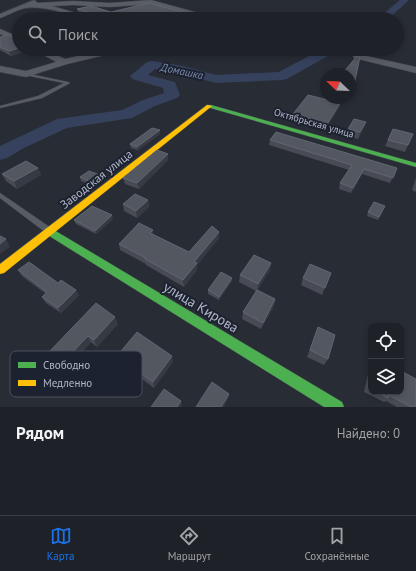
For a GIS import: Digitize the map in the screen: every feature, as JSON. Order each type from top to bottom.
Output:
[{"type":"street","points":[[39,2],[71,12]]},
{"type":"street","points":[[0,16],[39,2],[110,5],[157,3],[191,12]]},
{"type":"street","points":[[0,31],[12,37]]},
{"type":"street","points":[[52,56],[64,62]]},
{"type":"street","points":[[0,69],[26,74],[89,56]]},
{"type":"street","points":[[357,56],[416,70]]},
{"type":"street","name":"Октябрьская улица","points":[[206,107],[210,105],[416,164]]},
{"type":"street","name":"Заводская улица","points":[[0,270],[206,107]]},
{"type":"street","name":"улица Кирова","points":[[49,231],[337,407]]},
{"type":"lane","points":[[0,107],[40,97],[68,83],[26,74]]},
{"type":"lane","points":[[0,195],[49,231]]},
{"type":"building","points":[[149,3],[182,12],[111,12]]},
{"type":"building","points":[[91,6],[111,12],[87,12],[77,9]]},
{"type":"building","points":[[7,35],[12,37],[12,50],[9,51],[0,47],[0,37]]},
{"type":"building","points":[[357,56],[360,57],[356,76],[356,68],[347,68]]},
{"type":"building","points":[[308,95],[320,98],[320,104],[339,104],[327,124],[293,114]]},
{"type":"building","points":[[354,119],[366,122],[360,132],[348,129]]},
{"type":"building","points":[[152,128],[160,130],[137,147],[130,144]]},
{"type":"building","points":[[393,129],[413,134],[408,145],[388,140]]},
{"type":"building","points":[[276,132],[397,168],[393,178],[364,169],[353,188],[340,183],[352,165],[270,140]]},
{"type":"building","points":[[157,150],[168,154],[137,183],[123,178]]},
{"type":"building","points":[[26,161],[38,168],[14,181],[2,174]]},
{"type":"building","points":[[89,171],[100,175],[90,182],[80,177]]},
{"type":"building","points":[[135,194],[148,200],[136,211],[123,204]]},
{"type":"building","points":[[374,202],[385,206],[379,217],[368,212]]},
{"type":"building","points":[[92,206],[112,215],[95,231],[74,220]]},
{"type":"building","points":[[139,223],[153,230],[150,233],[189,252],[212,226],[219,232],[194,262],[197,263],[183,280],[119,244]]},
{"type":"building","points":[[0,236],[6,239],[0,244]]},
{"type":"building","points":[[254,255],[271,263],[258,284],[240,275]]},
{"type":"building","points":[[29,262],[58,283],[61,280],[76,290],[58,308],[42,297],[47,292],[18,270]]},
{"type":"building","points":[[310,264],[331,273],[325,288],[303,278]]},
{"type":"building","points":[[221,272],[232,278],[219,297],[208,290]]},
{"type":"building","points":[[257,290],[275,299],[263,323],[243,312]]},
{"type":"building","points":[[96,303],[115,317],[94,340],[88,336],[74,351],[50,351]]},
{"type":"building","points":[[318,327],[335,335],[328,359],[310,350]]},
{"type":"building","points":[[137,332],[172,356],[153,382],[142,374],[142,351],[121,351]]},
{"type":"building","points":[[404,373],[416,379],[416,407],[411,407],[389,395],[404,395]]},
{"type":"building","points":[[212,382],[229,394],[221,407],[196,407]]},
{"type":"building","points":[[164,389],[181,401],[177,407],[151,407]]},
{"type":"waterway","name":"Домашка","points":[[390,12],[405,0]]},
{"type":"waterway","name":"Домашка","points":[[0,154],[17,144],[63,123],[126,114],[149,103],[172,95],[170,85],[137,76],[152,65],[183,70],[216,79],[282,76],[318,56]]},
{"type":"traffic: fast","points":[[209,106],[416,165]]},
{"type":"traffic: fast","points":[[49,231],[337,407]]},
{"type":"traffic: slow","points":[[0,270],[209,106]]}]
